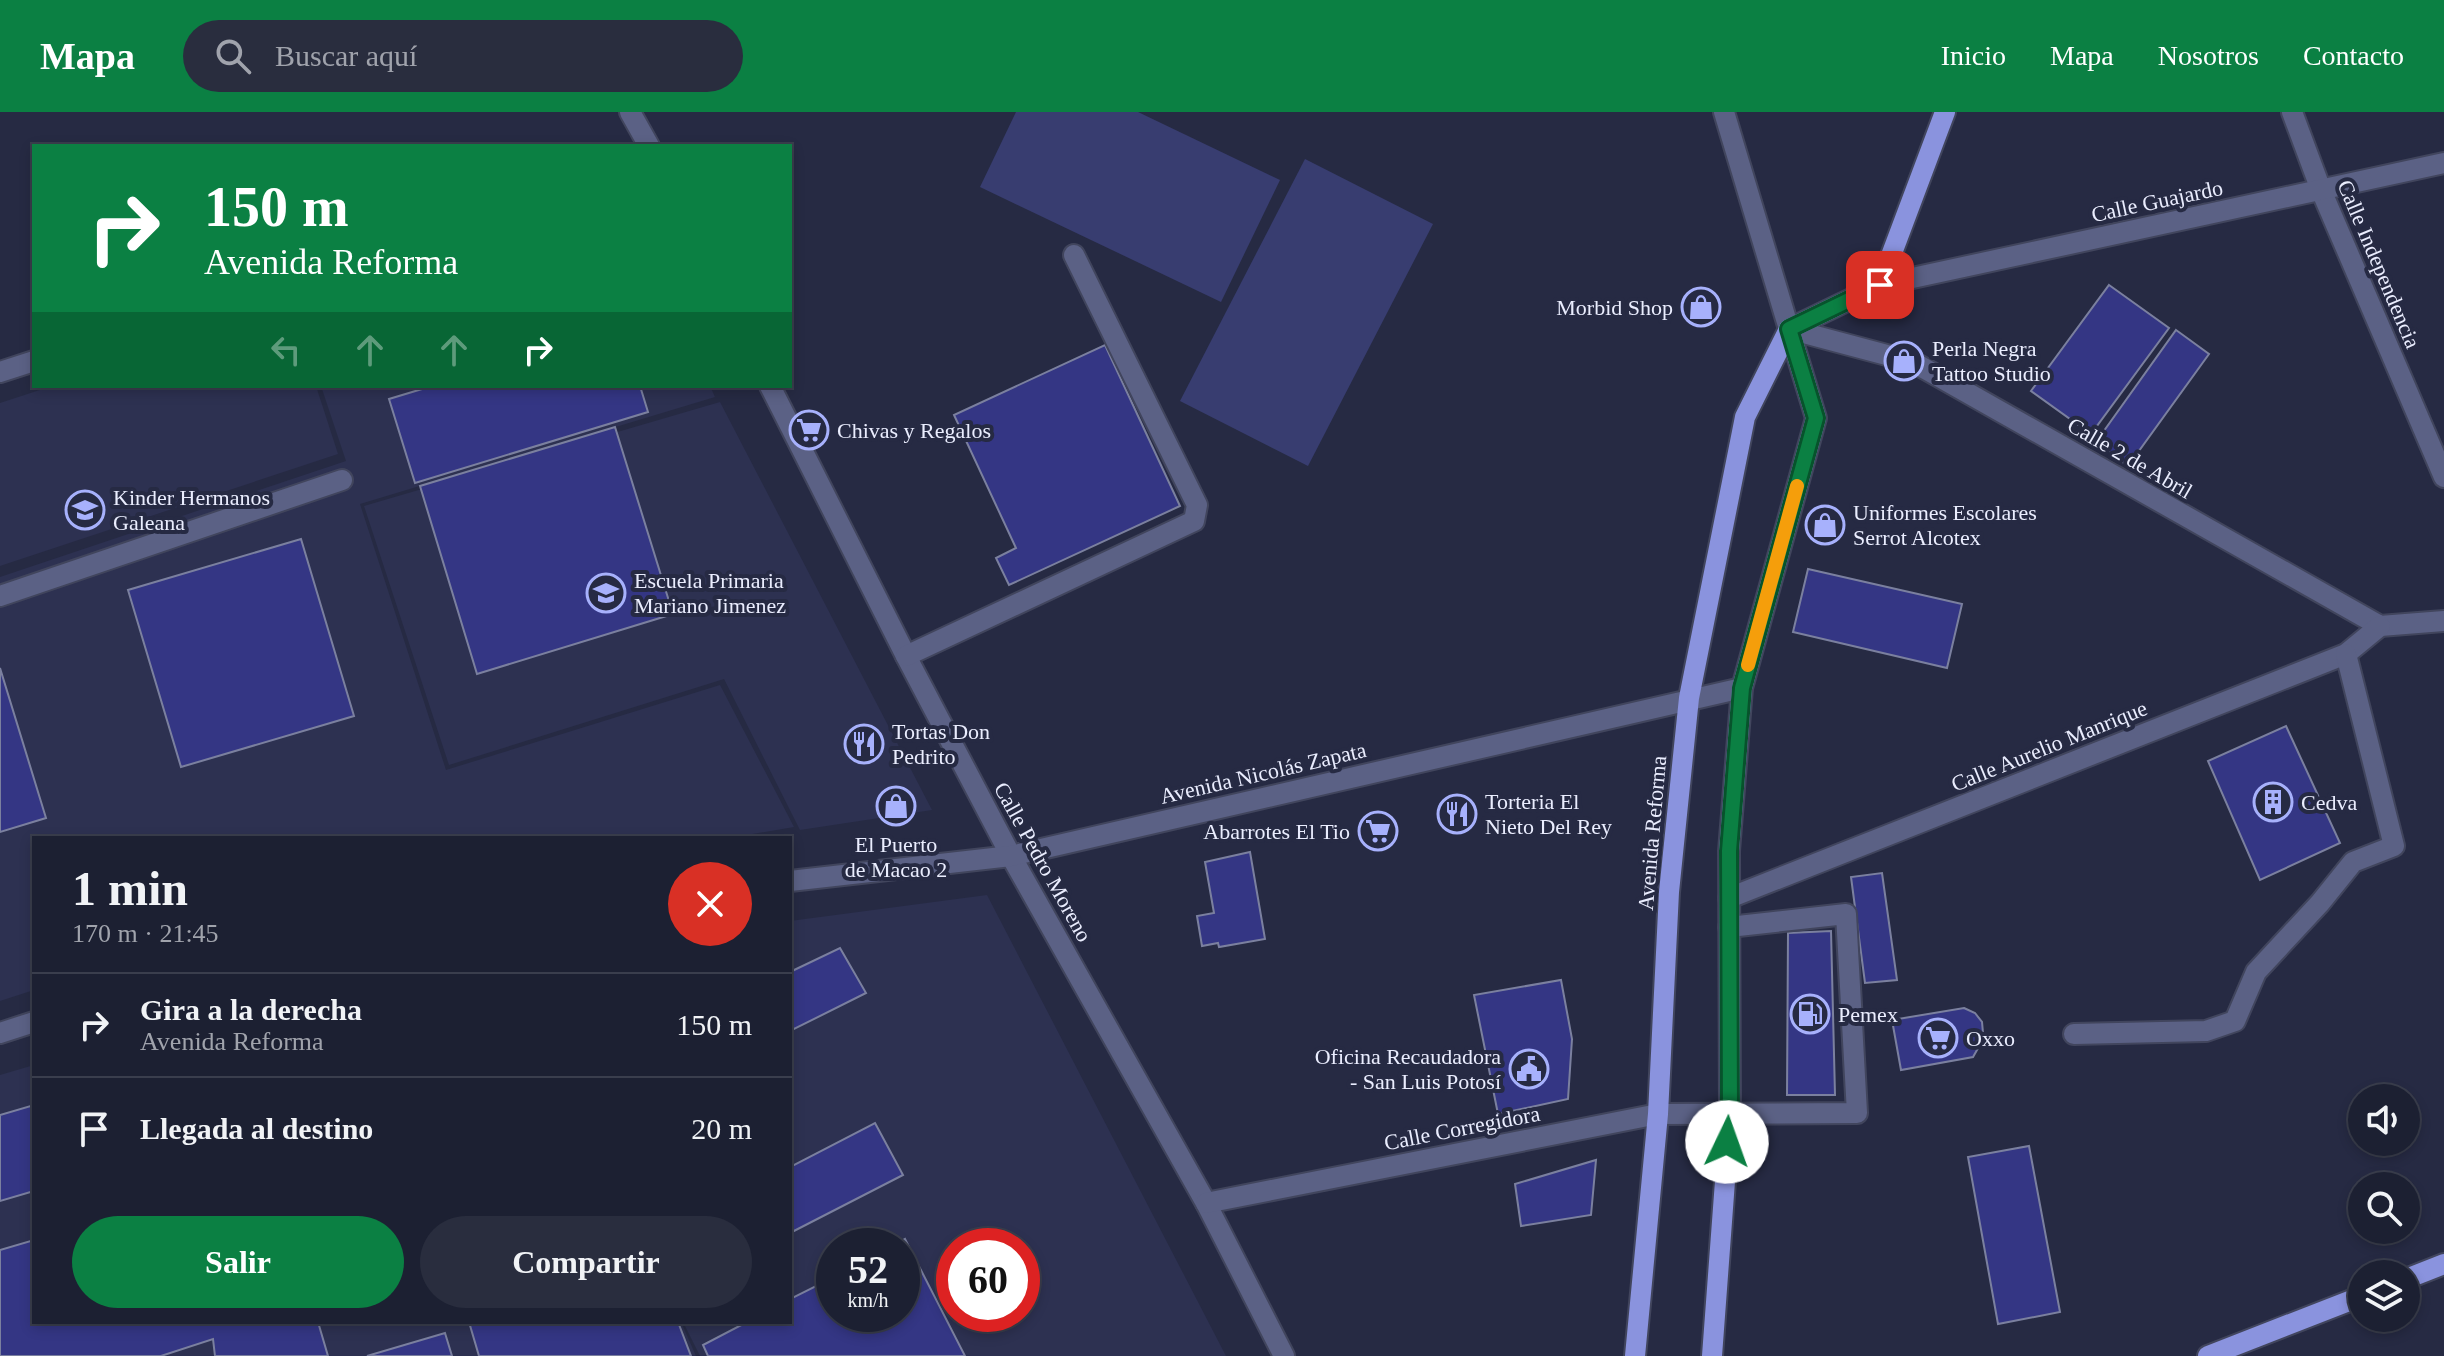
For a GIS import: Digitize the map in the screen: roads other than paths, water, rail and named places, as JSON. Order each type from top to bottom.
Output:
[{"type":"main road","points":[[1712,1356],[1730,1114],[1729,851],[1742,688],[1816,418],[1789,329],[1880,285],[1945,112]]},
{"type":"main road","name":"Avenida Reforma","points":[[1635,1356],[1658,1114],[1669,892],[1689,698],[1745,417],[1789,329]]},
{"type":"main road","points":[[2420,1273],[2444,1264]]},
{"type":"main road","points":[[2208,1356],[2348,1301]]},
{"type":"street","points":[[630,112],[648,144]]},
{"type":"street","points":[[1724,112],[1789,329]]},
{"type":"street","name":"Calle Independencia","points":[[2292,112],[2321,190],[2444,477]]},
{"type":"street","name":"Calle Guajardo","points":[[1880,285],[2444,163]]},
{"type":"street","points":[[906,656],[1194,521],[1197,505],[1074,255]]},
{"type":"street","name":"Calle 2 de Abril","points":[[1789,329],[1913,362],[2380,626]]},
{"type":"street","points":[[0,372],[32,362]]},
{"type":"street","name":"Calle Pedro Moreno","points":[[771,388],[1011,856],[1206,1203],[1284,1356]]},
{"type":"street","points":[[0,596],[342,480]]},
{"type":"street","points":[[2380,626],[2444,621]]},
{"type":"street","name":"Calle Aurelio Manrique","points":[[1729,898],[2346,654],[2380,626]]},
{"type":"street","points":[[2074,1034],[2206,1031],[2235,1021],[2256,972],[2353,862],[2394,846],[2346,654]]},
{"type":"street","name":"Avenida Nicolás Zapata","points":[[792,881],[1011,856],[1742,688]]},
{"type":"street","name":"Calle Corregidora","points":[[1206,1203],[1658,1114],[1857,1113],[1846,914],[1729,927]]},
{"type":"street","points":[[0,1033],[32,1023]]},
{"type":"place","name":"Morbid Shop","points":[[1701,307]]},
{"type":"place","name":"Perla Negra Tattoo Studio","points":[[1904,361]]},
{"type":"place","name":"Chivas y Regalos","points":[[809,430]]},
{"type":"place","name":"Kinder Hermanos Galeana","points":[[85,510]]},
{"type":"place","name":"Uniformes Escolares Serrot Alcotex","points":[[1825,525]]},
{"type":"place","name":"Escuela Primaria Mariano Jimenez","points":[[606,593]]},
{"type":"place","name":"Tortas Don Pedrito","points":[[864,744]]},
{"type":"place","name":"Cedva","points":[[2273,802]]},
{"type":"place","name":"El Puerto de Macao 2","points":[[896,806]]},
{"type":"place","name":"Torteria El Nieto Del Rey","points":[[1457,814]]},
{"type":"place","name":"Abarrotes El Tio","points":[[1378,831]]},
{"type":"place","name":"Pemex","points":[[1810,1014]]},
{"type":"place","name":"Oxxo","points":[[1938,1038]]},
{"type":"place","name":"Oficina Recaudadora - San Luis Potosí","points":[[1529,1069]]}]
